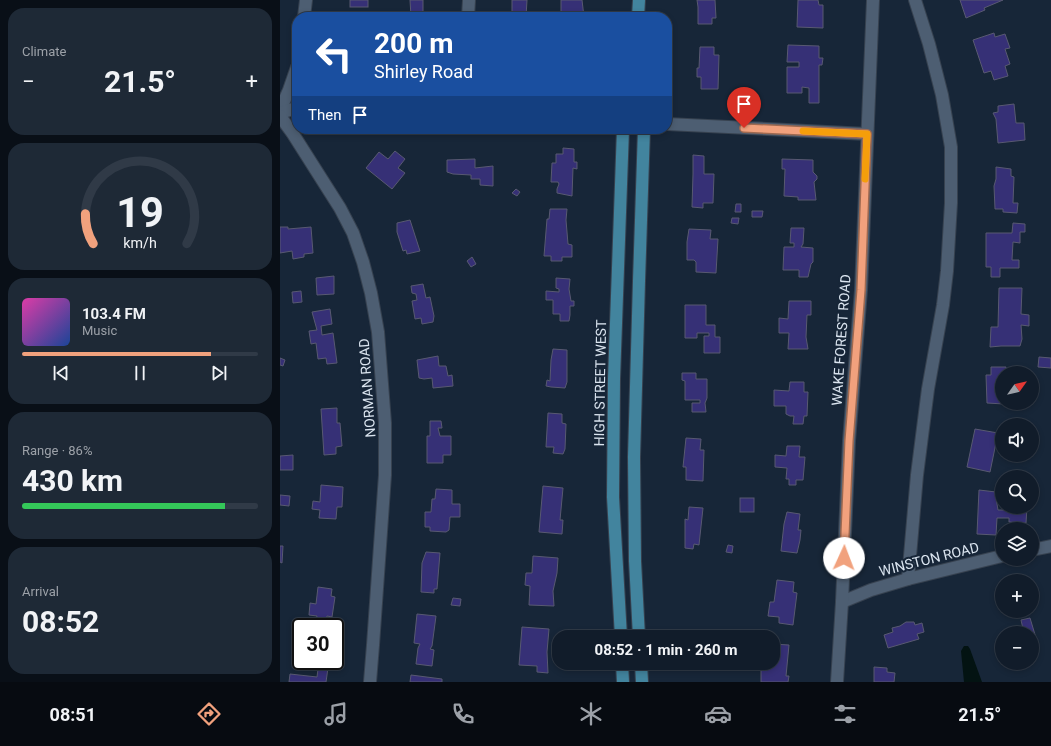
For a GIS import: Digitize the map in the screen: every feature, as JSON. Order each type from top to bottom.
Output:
[{"type":"main road","points":[[638,12],[639,0]]},
{"type":"main road","name":"HIGH STREET WEST","points":[[621,630],[613,497],[614,379],[623,134]]},
{"type":"main road","points":[[639,630],[635,561],[634,457],[644,134]]},
{"type":"main road","points":[[622,670],[623,682]]},
{"type":"main road","points":[[641,670],[642,682]]},
{"type":"street","points":[[305,12],[306,0]]},
{"type":"street","points":[[468,12],[469,0]]},
{"type":"street","name":"WAKE FOREST ROAD","points":[[836,682],[842,602],[849,441],[861,290],[872,0]]},
{"type":"street","points":[[908,579],[918,467],[928,389],[944,298],[951,203],[951,147],[942,95],[929,44],[915,0]]},
{"type":"street","points":[[280,113],[292,81]]},
{"type":"street","points":[[280,113],[292,109]]},
{"type":"street","name":"NORMAN ROAD","points":[[280,113],[292,132]]},
{"type":"street","points":[[672,124],[867,134]]},
{"type":"street","name":"NORMAN ROAD","points":[[293,134],[340,208],[353,233],[363,262],[371,293],[378,332],[385,424],[386,475],[370,682]]},
{"type":"street","points":[[1039,549],[1051,546]]},
{"type":"street","name":"WINSTON ROAD","points":[[842,602],[870,590],[908,579],[995,558]]},
{"type":"shaded area","points":[[964,646],[968,646],[970,649],[982,682],[964,682],[961,651]]},
{"type":"building","points":[[350,0],[368,0],[368,7],[350,7]]},
{"type":"building","points":[[410,0],[423,0],[423,12],[411,12]]},
{"type":"building","points":[[512,0],[527,0],[526,12],[512,12]]},
{"type":"building","points":[[561,0],[582,0],[583,12],[561,12]]},
{"type":"building","points":[[697,0],[715,0],[716,18],[712,18],[712,24],[698,24]]},
{"type":"building","points":[[798,0],[818,0],[819,5],[823,5],[823,28],[797,27]]},
{"type":"building","points":[[960,0],[1003,0],[966,18]]},
{"type":"building","points":[[994,33],[995,37],[1005,34],[1010,48],[1005,49],[1010,64],[1005,66],[1008,76],[994,80],[991,71],[984,73],[973,40]]},
{"type":"building","points":[[788,45],[819,46],[819,58],[823,58],[822,65],[819,65],[819,103],[809,103],[809,88],[802,87],[802,93],[787,93],[787,67],[799,67],[799,62],[787,62]]},
{"type":"building","points":[[700,47],[714,47],[714,55],[719,55],[718,89],[701,89],[701,77],[697,77]]},
{"type":"building","points":[[1014,104],[1016,123],[1024,123],[1025,140],[998,143],[996,119],[993,113],[998,112],[998,106]]},
{"type":"building","points":[[563,148],[574,149],[574,162],[577,162],[577,169],[573,168],[572,196],[557,193],[558,182],[551,182],[552,163],[556,163],[556,154],[563,154]]},
{"type":"building","points":[[395,151],[405,159],[398,168],[405,173],[392,189],[366,168],[379,152],[388,159]]},
{"type":"building","points":[[693,155],[704,156],[704,174],[714,174],[713,203],[703,203],[703,208],[692,207]]},
{"type":"building","points":[[475,159],[475,168],[493,166],[493,186],[480,185],[480,179],[471,179],[471,175],[453,174],[447,172],[447,160]]},
{"type":"building","points":[[782,159],[813,160],[813,172],[817,176],[817,179],[814,182],[816,200],[798,200],[798,197],[784,196],[785,169],[782,169]]},
{"type":"building","points":[[996,167],[1011,169],[1011,176],[1014,177],[1013,203],[1018,203],[1017,213],[1003,212],[1003,209],[995,209],[994,186],[996,179]]},
{"type":"building","points":[[516,189],[520,192],[517,196],[512,193]]},
{"type":"building","points":[[736,204],[741,204],[741,212],[735,212]]},
{"type":"building","points":[[550,209],[567,209],[566,220],[568,244],[572,245],[572,257],[562,257],[562,261],[551,261],[551,256],[544,256],[547,219],[549,219]]},
{"type":"building","points":[[752,211],[763,211],[762,217],[752,217]]},
{"type":"building","points":[[732,218],[739,218],[738,224],[731,223]]},
{"type":"building","points":[[410,220],[420,251],[407,254],[406,250],[403,251],[397,232],[397,223]]},
{"type":"building","points":[[1013,223],[1025,224],[1025,232],[1020,232],[1020,243],[1013,242],[1012,260],[1019,260],[1019,268],[1000,268],[1000,277],[991,277],[991,267],[986,267],[986,233],[1012,233]]},
{"type":"building","points":[[280,227],[288,227],[288,229],[311,227],[313,253],[304,254],[304,257],[293,259],[292,251],[280,253]]},
{"type":"building","points":[[791,228],[804,228],[803,244],[801,247],[813,248],[813,262],[811,264],[808,277],[799,277],[799,270],[783,270],[784,247],[794,247],[794,243],[790,243]]},
{"type":"building","points":[[689,229],[711,230],[710,239],[718,239],[716,273],[696,272],[696,262],[694,260],[687,260]]},
{"type":"building","points":[[472,257],[476,264],[471,267],[467,261]]},
{"type":"building","points":[[334,276],[334,294],[317,295],[316,278]]},
{"type":"building","points":[[556,278],[570,279],[569,289],[571,301],[574,301],[574,306],[570,306],[569,321],[560,321],[560,314],[553,314],[553,300],[546,300],[546,291],[559,292],[559,289],[556,288]]},
{"type":"building","points":[[423,284],[426,298],[430,297],[434,316],[433,322],[422,324],[421,318],[415,319],[412,301],[417,300],[416,294],[412,293],[411,286]]},
{"type":"building","points":[[999,288],[1022,288],[1021,314],[1029,315],[1029,326],[1021,325],[1022,339],[1020,346],[990,347],[991,327],[998,327]]},
{"type":"building","points":[[301,291],[302,302],[293,303],[292,292]]},
{"type":"building","points":[[789,301],[811,301],[811,315],[807,315],[806,337],[808,349],[788,349],[789,333],[779,333],[779,318],[788,319]]},
{"type":"building","points":[[685,305],[706,305],[706,325],[715,325],[715,337],[720,337],[720,353],[704,353],[704,336],[709,336],[709,333],[697,333],[697,338],[685,338]]},
{"type":"building","points":[[330,309],[332,324],[321,326],[322,335],[333,333],[337,363],[327,364],[326,358],[318,359],[316,343],[311,344],[309,331],[317,330],[312,312]]},
{"type":"building","points":[[553,349],[567,350],[567,382],[565,388],[546,386],[547,380],[550,381]]},
{"type":"building","points":[[438,356],[439,366],[446,366],[448,376],[452,375],[453,386],[433,388],[432,378],[419,378],[417,360]]},
{"type":"building","points":[[1039,357],[1051,358],[1051,368],[1038,366]]},
{"type":"building","points":[[280,358],[285,360],[283,366],[280,365]]},
{"type":"building","points":[[991,367],[995,367],[995,403],[987,403],[986,375],[991,375]]},
{"type":"building","points":[[682,373],[696,373],[696,379],[707,379],[707,398],[705,403],[706,412],[692,412],[692,403],[700,403],[700,400],[685,400],[685,381],[682,380]]},
{"type":"building","points":[[790,382],[804,382],[804,392],[808,392],[807,416],[804,416],[803,424],[793,424],[794,416],[786,414],[786,406],[774,406],[774,390],[789,391]]},
{"type":"building","points":[[337,408],[337,423],[340,423],[342,446],[336,447],[336,454],[324,455],[321,409]]},
{"type":"building","points":[[548,413],[562,414],[562,423],[566,424],[565,449],[563,454],[553,453],[554,447],[546,447]]},
{"type":"building","points":[[430,421],[441,421],[442,428],[438,428],[440,436],[451,436],[451,455],[443,455],[443,463],[427,463],[427,436],[430,436]]},
{"type":"building","points":[[975,429],[995,432],[995,448],[990,472],[967,467]]},
{"type":"building","points":[[686,438],[701,439],[700,450],[704,450],[703,481],[686,480],[686,467],[683,467]]},
{"type":"building","points":[[787,446],[800,446],[799,457],[805,457],[803,480],[796,480],[796,485],[789,485],[789,479],[786,479],[787,468],[775,467],[775,455],[786,456]]},
{"type":"building","points":[[293,455],[293,470],[280,470],[280,456]]},
{"type":"building","points":[[321,485],[343,487],[342,507],[337,507],[336,519],[319,518],[320,510],[312,509],[313,501],[320,502]]},
{"type":"building","points":[[543,486],[563,488],[560,520],[563,520],[562,534],[539,532]]},
{"type":"building","points":[[436,489],[452,490],[452,504],[460,504],[460,517],[450,517],[449,530],[446,532],[430,531],[430,527],[425,527],[425,512],[431,512],[432,499],[435,499]]},
{"type":"building","points":[[979,490],[995,492],[995,514],[1027,514],[1026,522],[1009,522],[1009,518],[997,518],[997,522],[995,522],[995,535],[977,534]]},
{"type":"building","points":[[280,495],[290,496],[289,506],[280,505]]},
{"type":"building","points":[[740,498],[754,498],[754,512],[740,512]]},
{"type":"building","points":[[689,507],[703,508],[699,545],[694,544],[693,549],[685,548],[685,519],[688,520]]},
{"type":"building","points":[[787,512],[800,514],[798,530],[801,530],[797,553],[781,551]]},
{"type":"building","points":[[728,545],[733,546],[732,553],[726,552]]},
{"type":"building","points":[[280,546],[283,546],[282,563],[280,562]]},
{"type":"building","points":[[426,552],[440,553],[437,589],[434,589],[434,593],[421,592],[422,563]]},
{"type":"building","points":[[533,556],[558,558],[557,573],[553,591],[554,606],[529,605],[530,586],[525,585],[526,573],[532,573]]},
{"type":"building","points":[[777,580],[794,582],[793,592],[797,593],[793,625],[779,623],[779,617],[768,616],[770,602],[774,602]]},
{"type":"building","points":[[318,587],[332,589],[331,596],[335,597],[332,617],[327,616],[327,618],[316,618],[317,616],[309,615],[310,603],[316,604]]},
{"type":"building","points":[[453,598],[461,599],[460,606],[451,605]]},
{"type":"building","points":[[417,614],[436,616],[432,646],[430,649],[434,650],[432,666],[416,664],[420,644],[414,643]]},
{"type":"building","points":[[1030,618],[1032,626],[1022,626],[1021,620]]},
{"type":"building","points":[[906,622],[914,622],[915,625],[922,623],[924,632],[917,634],[919,639],[888,648],[884,635],[893,632],[892,628],[900,626]]},
{"type":"building","points":[[522,627],[549,629],[547,652],[548,673],[537,672],[537,666],[519,665]]},
{"type":"building","points":[[780,644],[789,645],[786,676],[789,676],[788,682],[761,682],[761,670],[780,670]]},
{"type":"building","points":[[874,667],[887,668],[887,672],[895,673],[894,682],[874,682]]},
{"type":"building","points":[[318,670],[328,670],[326,682],[289,682],[290,674],[317,677]]},
{"type":"building","points":[[411,675],[442,679],[442,682],[410,682]]},
{"type":"slow traffic","points":[[803,131],[867,134],[865,179]]},
{"type":"route","points":[[744,128],[867,134],[861,290],[849,441],[844,558]]}]
